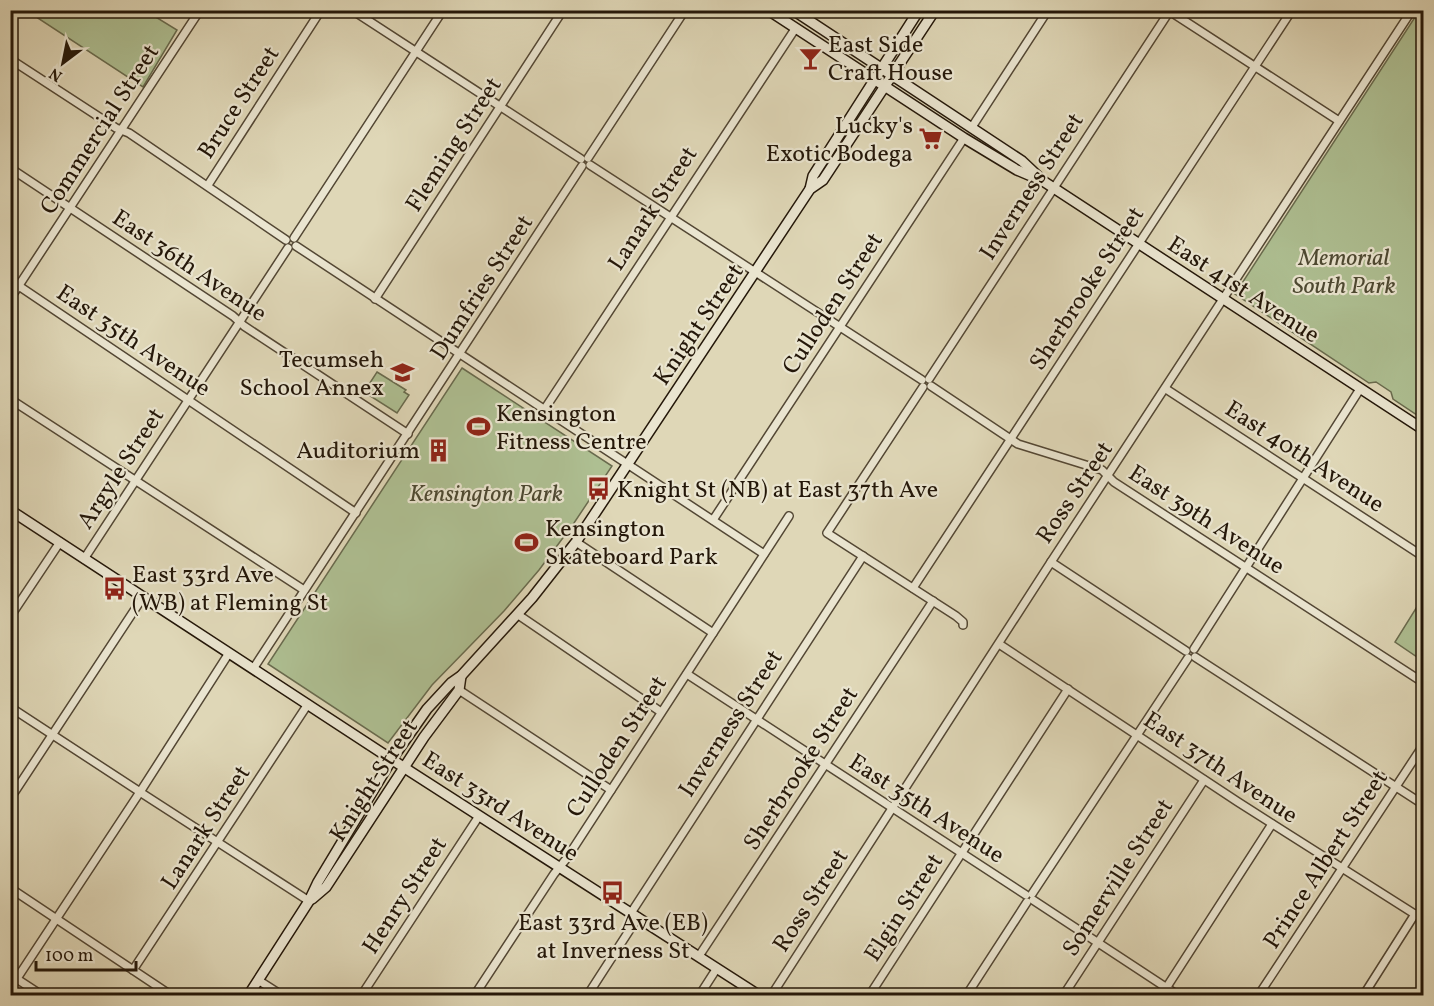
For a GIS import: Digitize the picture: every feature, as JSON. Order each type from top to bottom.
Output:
[{"type":"main road","name":"East 41st Avenue","points":[[768,10],[964,138],[1017,170],[1043,181]]},
{"type":"main road","name":"East 41st Avenue","points":[[793,10],[803,13],[881,68],[1022,161],[1053,188],[1424,430]]},
{"type":"main road","name":"Knight Street","points":[[248,996],[309,901],[318,882],[392,759],[428,709],[517,614],[576,542],[810,189],[813,176],[919,10]]},
{"type":"main road","name":"Knight Street","points":[[810,189],[823,180],[935,10]]},
{"type":"main road","name":"East 33rd Avenue","points":[[10,510],[760,996]]},
{"type":"main road","name":"Knight Street","points":[[309,901],[326,887],[404,767],[459,690],[461,676]]},
{"type":"street","name":"Commercial Street","points":[[10,300],[200,10]]},
{"type":"street","name":"Bruce Street","points":[[208,185],[321,10]]},
{"type":"street","name":"East 39th Avenue","points":[[352,10],[1018,444],[1102,470],[1114,482],[1424,683]]},
{"type":"street","name":"Argyle Street","points":[[84,559],[443,10]]},
{"type":"street","name":"Fleming Street","points":[[375,299],[563,10]]},
{"type":"street","name":"Dumfries Street","points":[[253,669],[684,10]]},
{"type":"street","points":[[972,127],[1048,10]]},
{"type":"street","name":"Sherbrooke Street","points":[[913,588],[1292,10]]},
{"type":"street","name":"Ross Street","points":[[771,996],[1412,10]]},
{"type":"street","points":[[1170,12],[1339,121]]},
{"type":"street","name":"Inverness Street","points":[[587,996],[634,915],[755,720],[862,556],[827,533],[1170,12]]},
{"type":"street","name":"Lanark Street","points":[[544,410],[795,29]]},
{"type":"street","points":[[10,59],[208,185],[459,355],[764,554]]},
{"type":"street","name":"Culloden Street","points":[[713,520],[964,138]]},
{"type":"street","name":"East 36th Avenue","points":[[10,168],[408,434]]},
{"type":"street","name":"East 35th Avenue","points":[[10,280],[356,513]]},
{"type":"street","name":"East 40th Avenue","points":[[1166,388],[1424,557]]},
{"type":"street","points":[[966,996],[1191,654],[1360,389]]},
{"type":"street","points":[[10,399],[304,591]]},
{"type":"street","name":"Culloden Street","points":[[474,996],[789,516]]},
{"type":"street","name":"Argyle Street","points":[[10,617],[60,542]]},
{"type":"street","points":[[576,542],[713,633]]},
{"type":"street","points":[[862,556],[933,601],[963,622],[963,625]]},
{"type":"street","points":[[1051,562],[1424,805]]},
{"type":"street","points":[[10,799],[143,597]]},
{"type":"street","name":"Sherbrooke Street","points":[[699,956],[933,601]]},
{"type":"street","points":[[517,614],[661,712]]},
{"type":"street","name":"East 37th Avenue","points":[[999,644],[1204,780],[1424,920]]},
{"type":"street","points":[[10,988],[230,653]]},
{"type":"street","name":"East 35th Avenue","points":[[687,674],[1179,996]]},
{"type":"street","name":"Elgin Street","points":[[869,996],[1068,689]]},
{"type":"street","points":[[459,690],[610,790]]},
{"type":"street","name":"Lanark Street","points":[[133,970],[308,704]]},
{"type":"street","points":[[10,707],[309,901]]},
{"type":"street","name":"Prince Albert Street","points":[[1258,996],[1424,744]]},
{"type":"street","name":"Somerville Street","points":[[1063,996],[1204,780]]},
{"type":"street","name":"Henry Street","points":[[361,996],[479,816]]},
{"type":"street","points":[[1161,996],[1272,824]]},
{"type":"street","points":[[10,888],[172,996]]},
{"type":"street","points":[[1363,996],[1415,914]]},
{"type":"street","points":[[699,996],[717,968]]},
{"type":"street","points":[[17,979],[43,996]]},
{"type":"street","points":[[258,980],[283,996]]},
{"type":"green space","points":[[27,11],[146,11],[177,30],[143,87]]},
{"type":"green space","name":"Memorial South Park","points":[[1419,11],[1424,11],[1423,419],[1393,399],[1391,392],[1376,382],[1369,383],[1235,294]]},
{"type":"green space","name":"Kensington Park","points":[[462,368],[612,466],[539,570],[504,611],[432,685],[388,743],[268,664]]},
{"type":"green space","points":[[377,372],[406,390],[404,392],[409,395],[397,413],[364,392]]},
{"type":"green space","points":[[1423,597],[1423,661],[1395,642]]},
{"type":"place","name":"East Side Craft House","points":[[810,58]]},
{"type":"place","name":"Lucky's Exotic Bodega","points":[[931,139]]},
{"type":"place","name":"Tecumseh School Annex","points":[[402,373]]},
{"type":"place","name":"Kensington Fitness Centre","points":[[478,427]]},
{"type":"place","name":"Auditorium","points":[[438,450]]},
{"type":"place","name":"Knight St (NB) at East 37th Ave","points":[[599,489]]},
{"type":"place","name":"Kensington Skateboard Park","points":[[527,542]]},
{"type":"place","name":"East 33rd Ave (WB) at Fleming St","points":[[114,588]]},
{"type":"place","name":"East 33rd Ave (EB) at Inverness St","points":[[613,892]]}]
